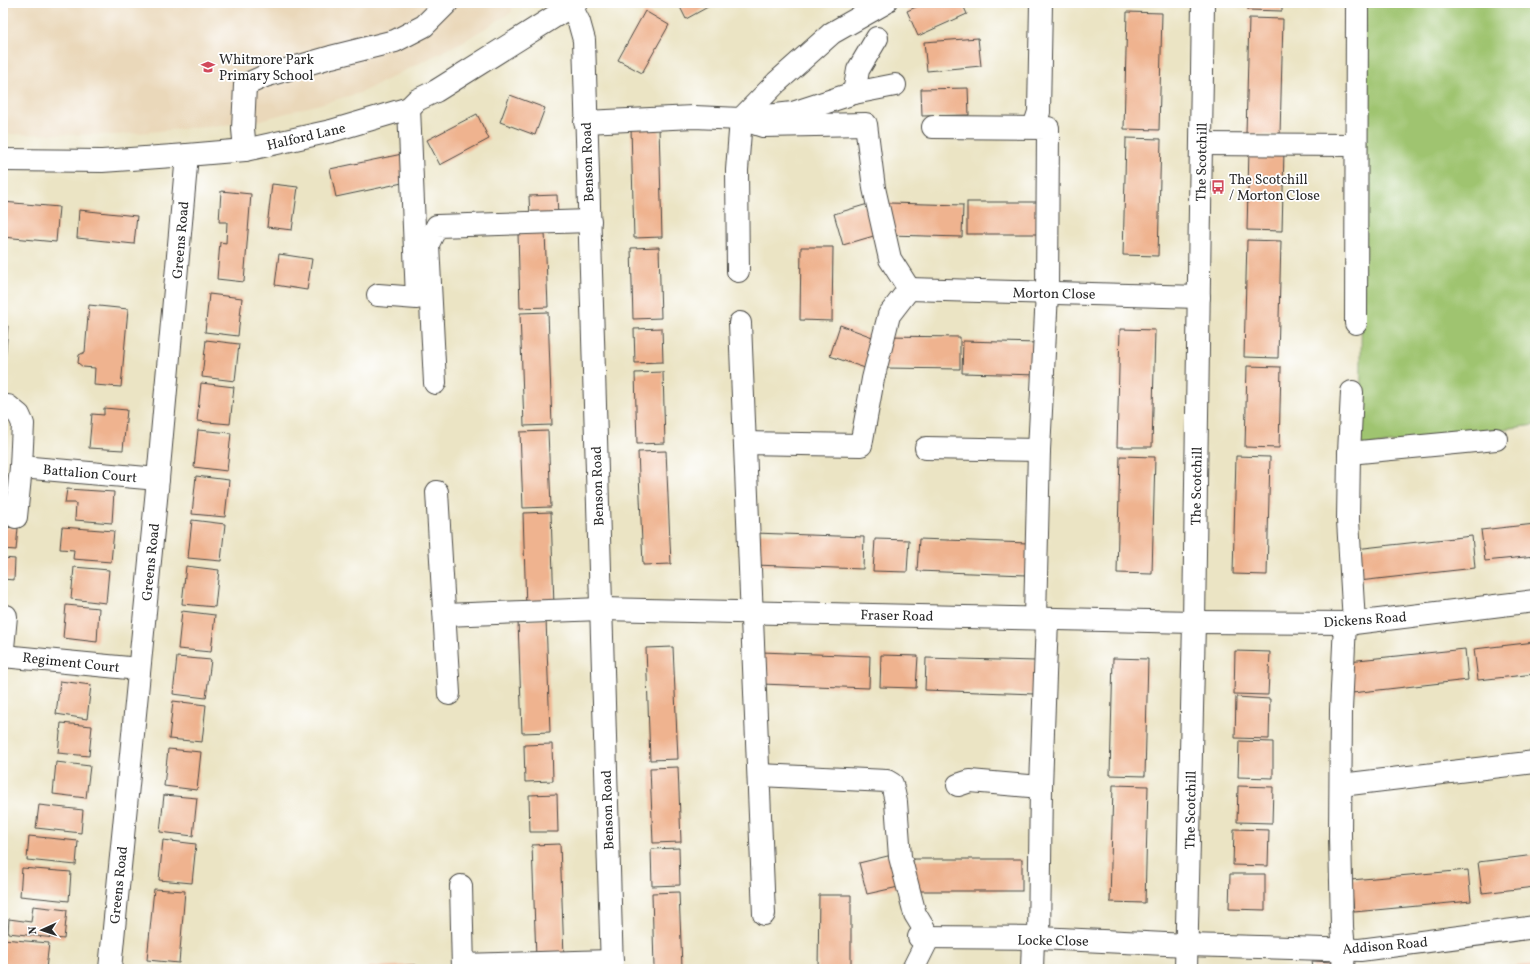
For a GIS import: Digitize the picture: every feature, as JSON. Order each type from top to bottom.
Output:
[{"type":"street","points":[[244,150],[243,129],[245,85],[272,74],[395,41],[424,26],[447,3]]},
{"type":"street","points":[[738,271],[737,170],[741,119],[777,82],[832,33],[885,3]]},
{"type":"street","points":[[1034,127],[1039,112],[1041,3]]},
{"type":"street","name":"The Scotchill","points":[[1186,969],[1194,622],[1203,3]]},
{"type":"street","points":[[1356,3],[1356,323]]},
{"type":"street","name":"Halford Lane","points":[[3,160],[102,161],[244,150],[331,131],[409,108],[417,100],[436,91],[574,4]]},
{"type":"street","name":"Benson Road","points":[[574,4],[584,40],[585,122],[590,221],[600,609],[612,965]]},
{"type":"street","points":[[854,93],[858,70],[877,38]]},
{"type":"street","points":[[585,122],[694,117],[741,119],[793,113],[854,93],[895,85]]},
{"type":"street","points":[[378,295],[417,298],[409,108]]},
{"type":"street","points":[[741,119],[763,126],[866,124],[874,188],[890,259],[909,289],[889,315],[861,445],[745,443]]},
{"type":"street","points":[[933,127],[1048,128],[1047,293],[1039,450],[1041,618],[1040,787],[1036,939],[1032,969]]},
{"type":"street","points":[[1202,144],[1355,145]]},
{"type":"street","name":"Greens Road","points":[[110,969],[158,479],[187,155]]},
{"type":"street","points":[[435,383],[428,244],[437,226],[590,221]]},
{"type":"street","name":"Morton Close","points":[[909,289],[1199,296]]},
{"type":"street","points":[[740,323],[764,914]]},
{"type":"street","points":[[1343,959],[1340,836],[1341,710],[1349,623],[1348,520],[1352,392]]},
{"type":"street","points":[[8,406],[19,415],[23,424],[21,467],[16,517]]},
{"type":"street","points":[[1349,453],[1496,439]]},
{"type":"street","points":[[926,448],[1039,450]]},
{"type":"street","name":"Battalion Court","points":[[21,467],[158,479]]},
{"type":"street","points":[[437,492],[449,694]]},
{"type":"street","name":"Dickens Road","points":[[1194,622],[1349,623],[1535,601]]},
{"type":"street","name":"Fraser Road","points":[[445,615],[600,609],[1194,622]]},
{"type":"street","name":"Regiment Court","points":[[3,648],[6,616]]},
{"type":"street","name":"Regiment Court","points":[[3,656],[140,669]]},
{"type":"street","points":[[1341,785],[1535,762]]},
{"type":"street","points":[[759,775],[887,781],[892,784],[896,802],[900,857],[915,914],[924,937],[913,969]]},
{"type":"street","points":[[958,785],[970,781],[1040,787]]},
{"type":"street","points":[[461,886],[463,967],[612,965]]},
{"type":"street","name":"Addison Road","points":[[1186,945],[1343,959],[1360,950],[1535,927]]},
{"type":"street","name":"Locke Close","points":[[924,937],[1036,939],[1186,945]]},
{"type":"shaded area","name":"Whitmore Park Primary School","points":[[3,3],[511,3],[512,12],[464,41],[360,93],[261,120],[116,135],[3,134]]},
{"type":"green space","points":[[1365,3],[1535,3],[1535,425],[1360,447]]},
{"type":"building","points":[[678,3],[715,3],[686,19]]},
{"type":"building","points":[[925,3],[962,3],[967,14],[918,36],[907,11]]},
{"type":"building","points":[[1248,3],[1282,3],[1282,11],[1248,10]]},
{"type":"building","points":[[645,11],[669,25],[642,73],[618,60]]},
{"type":"building","points":[[1127,12],[1162,13],[1159,130],[1124,129]]},
{"type":"building","points":[[1249,18],[1283,19],[1280,135],[1246,134]]},
{"type":"building","points":[[978,38],[981,66],[927,71],[924,42]]},
{"type":"building","points":[[968,88],[969,115],[922,116],[921,89]]},
{"type":"building","points":[[510,95],[545,108],[535,135],[500,122]]},
{"type":"building","points":[[477,114],[489,139],[440,165],[427,140]]},
{"type":"building","points":[[659,127],[662,237],[634,238],[631,128]]},
{"type":"building","points":[[1126,138],[1161,139],[1158,256],[1123,255]]},
{"type":"building","points":[[1249,149],[1284,150],[1282,231],[1247,230]]},
{"type":"building","points":[[402,154],[407,182],[336,197],[330,169]]},
{"type":"building","points":[[272,184],[298,187],[292,230],[267,227]]},
{"type":"building","points":[[221,191],[251,194],[244,282],[217,279],[220,242],[226,243],[227,222],[219,222]]},
{"type":"building","points":[[557,195],[558,216],[530,218],[529,196]]},
{"type":"building","points":[[3,202],[59,207],[56,242],[3,237]]},
{"type":"building","points":[[967,202],[1037,202],[1037,234],[967,234]]},
{"type":"building","points":[[889,203],[963,205],[962,237],[889,235]]},
{"type":"building","points":[[868,204],[877,235],[843,245],[834,214]]},
{"type":"building","points":[[79,210],[137,216],[134,244],[77,238]]},
{"type":"building","points":[[545,232],[548,307],[520,308],[518,233]]},
{"type":"building","points":[[1247,240],[1281,241],[1278,358],[1244,357]]},
{"type":"building","points":[[659,247],[661,318],[633,319],[631,248]]},
{"type":"building","points":[[801,247],[833,247],[832,321],[800,320]]},
{"type":"building","points":[[279,254],[312,259],[307,290],[275,285]]},
{"type":"building","points":[[209,294],[242,298],[238,336],[205,332]]},
{"type":"building","points":[[89,305],[128,309],[121,387],[94,385],[95,368],[83,367],[78,363],[79,355],[85,352]]},
{"type":"building","points":[[548,312],[552,425],[524,426],[520,313]]},
{"type":"building","points":[[3,325],[8,326],[5,362],[3,362]]},
{"type":"building","points":[[840,325],[875,338],[865,368],[830,356]]},
{"type":"building","points":[[662,328],[663,362],[635,363],[634,329]]},
{"type":"building","points":[[1120,329],[1155,330],[1152,447],[1117,447]]},
{"type":"building","points":[[885,336],[960,337],[960,369],[885,368]]},
{"type":"building","points":[[206,340],[239,344],[235,381],[202,377]]},
{"type":"building","points":[[963,341],[1038,343],[1038,375],[962,373]]},
{"type":"building","points":[[1247,366],[1281,367],[1279,448],[1245,447]]},
{"type":"building","points":[[663,372],[665,443],[637,444],[635,373]]},
{"type":"building","points":[[201,383],[234,387],[230,424],[197,421]]},
{"type":"building","points":[[104,408],[127,410],[123,450],[89,448],[92,414],[104,415]]},
{"type":"building","points":[[198,430],[231,433],[227,471],[194,467]]},
{"type":"building","points":[[548,431],[551,507],[523,508],[520,432]]},
{"type":"building","points":[[666,451],[671,564],[643,565],[638,452]]},
{"type":"building","points":[[1120,456],[1155,457],[1152,574],[1117,573]]},
{"type":"building","points":[[1236,456],[1270,457],[1267,575],[1233,574]]},
{"type":"building","points":[[196,476],[229,480],[225,517],[192,514]]},
{"type":"building","points":[[67,489],[114,492],[112,523],[75,520],[76,503],[65,503]]},
{"type":"building","points":[[551,512],[554,607],[526,608],[523,513]]},
{"type":"building","points":[[192,520],[225,524],[221,561],[188,558]]},
{"type":"building","points":[[1535,524],[1535,556],[1485,561],[1481,530]]},
{"type":"building","points":[[3,527],[18,528],[16,550],[3,549]]},
{"type":"building","points":[[62,527],[114,531],[111,562],[73,559],[74,550],[60,549]]},
{"type":"building","points":[[755,533],[864,537],[863,569],[754,565]]},
{"type":"building","points":[[1472,536],[1475,568],[1359,581],[1355,549]]},
{"type":"building","points":[[875,539],[909,540],[907,572],[873,571]]},
{"type":"building","points":[[919,539],[1028,543],[1026,575],[917,571]]},
{"type":"building","points":[[3,558],[15,559],[14,580],[3,579]]},
{"type":"building","points":[[186,566],[219,570],[215,607],[182,604]]},
{"type":"building","points":[[74,567],[109,570],[106,603],[71,599]]},
{"type":"building","points":[[66,605],[99,608],[97,642],[63,638]]},
{"type":"building","points":[[182,611],[215,615],[211,652],[178,649]]},
{"type":"building","points":[[546,619],[550,732],[522,733],[518,621]]},
{"type":"building","points":[[1535,642],[1535,674],[1478,680],[1474,649]]},
{"type":"building","points":[[673,647],[678,759],[650,760],[646,648]]},
{"type":"building","points":[[1465,649],[1468,680],[1352,693],[1348,661]]},
{"type":"building","points":[[1235,651],[1270,652],[1268,695],[1234,694]]},
{"type":"building","points":[[761,652],[870,656],[869,688],[761,684]]},
{"type":"building","points":[[881,655],[918,656],[916,688],[880,687]]},
{"type":"building","points":[[177,657],[211,660],[206,698],[173,694]]},
{"type":"building","points":[[926,658],[1035,661],[1034,694],[925,690]]},
{"type":"building","points":[[1113,658],[1148,659],[1145,776],[1110,775]]},
{"type":"building","points":[[60,681],[91,685],[87,719],[56,714]]},
{"type":"building","points":[[1236,697],[1270,699],[1269,739],[1235,738]]},
{"type":"building","points":[[173,701],[206,705],[202,742],[169,739]]},
{"type":"building","points":[[61,723],[92,726],[89,756],[58,753]]},
{"type":"building","points":[[1239,741],[1273,742],[1273,778],[1238,777]]},
{"type":"building","points":[[552,744],[553,781],[525,782],[524,745]]},
{"type":"building","points":[[168,749],[201,752],[197,790],[164,786]]},
{"type":"building","points":[[56,762],[90,766],[86,798],[53,794]]},
{"type":"building","points":[[678,767],[681,842],[653,843],[650,768]]},
{"type":"building","points":[[1113,785],[1148,786],[1145,903],[1110,902]]},
{"type":"building","points":[[1238,786],[1273,787],[1272,823],[1237,822]]},
{"type":"building","points":[[557,794],[558,832],[530,832],[529,795]]},
{"type":"building","points":[[164,795],[197,798],[193,836],[160,832]]},
{"type":"building","points":[[39,805],[83,810],[81,833],[36,828]]},
{"type":"building","points":[[1234,829],[1269,830],[1268,866],[1233,865]]},
{"type":"building","points":[[29,836],[78,841],[76,865],[27,860]]},
{"type":"building","points":[[163,840],[196,844],[192,883],[159,880]]},
{"type":"building","points":[[560,844],[564,957],[536,958],[532,845]]},
{"type":"building","points":[[679,848],[680,885],[652,886],[651,849]]},
{"type":"building","points":[[896,854],[903,886],[867,894],[859,863]]},
{"type":"building","points":[[1535,855],[1535,887],[1482,893],[1478,862]]},
{"type":"building","points":[[913,859],[1022,859],[1022,891],[913,891]]},
{"type":"building","points":[[22,868],[71,872],[69,901],[20,896]]},
{"type":"building","points":[[1468,870],[1471,901],[1354,912],[1351,880]]},
{"type":"building","points":[[1230,874],[1265,874],[1265,910],[1229,909]]},
{"type":"building","points":[[154,889],[185,891],[179,963],[147,960]]},
{"type":"building","points":[[679,892],[682,967],[654,968],[652,893]]},
{"type":"building","points":[[819,895],[851,895],[851,969],[818,969]]},
{"type":"building","points":[[33,906],[67,910],[64,939],[8,933],[9,919],[31,922]]},
{"type":"building","points":[[3,939],[49,943],[46,969],[3,969]]},
{"type":"building","points":[[1312,961],[1332,962],[1332,969],[1313,969]]},
{"type":"building","points":[[1535,964],[1535,969],[1497,969],[1497,968]]},
{"type":"building","points":[[416,965],[416,969],[368,969],[368,967]]},
{"type":"place","name":"Whitmore Park Primary School","points":[[208,67]]},
{"type":"place","name":"The Scotchill / Morton Close","points":[[1218,187]]}]
